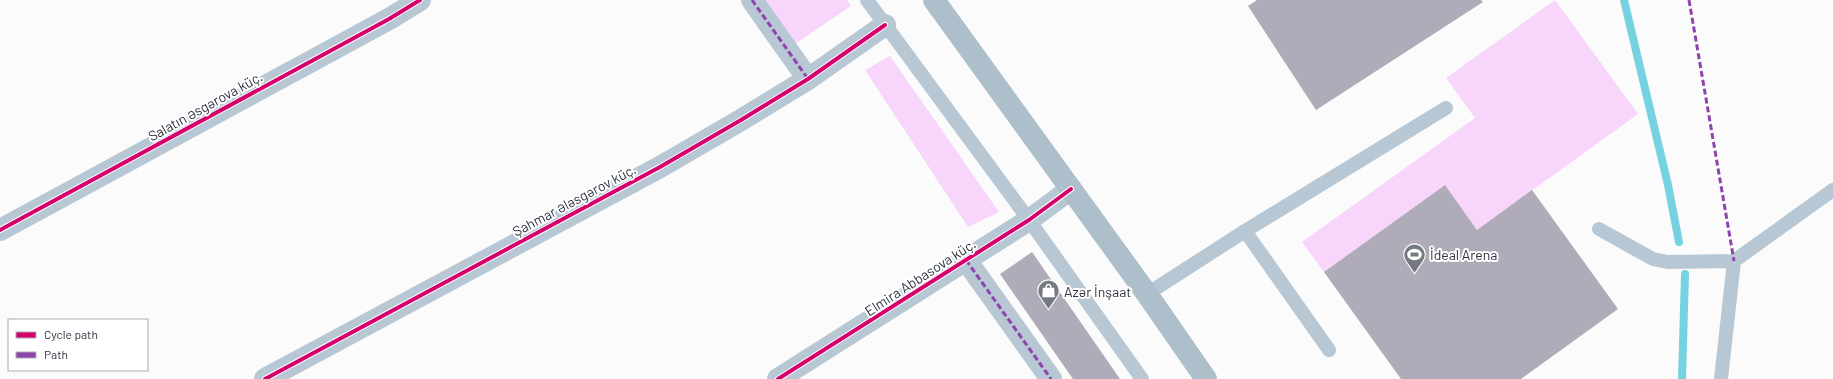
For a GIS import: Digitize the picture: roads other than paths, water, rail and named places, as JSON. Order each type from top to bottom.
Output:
[{"type":"main road","points":[[934,0],[1147,294],[1206,379]]},
{"type":"street","name":"Salatın Əsgərova küç.","points":[[0,230],[389,19],[420,0]]},
{"type":"street","points":[[752,0],[808,79]]},
{"type":"street","name":"Şahmar Ələsgərov küç.","points":[[265,379],[660,167],[808,79],[885,25]]},
{"type":"street","name":"Elmira Abbasova küç.","points":[[778,379],[1029,220],[1071,189]]},
{"type":"street","points":[[966,260],[1050,379]]},
{"type":"lane","points":[[867,0],[1029,220],[1142,379]]},
{"type":"lane","points":[[1147,294],[1245,231],[1446,108]]},
{"type":"lane","points":[[1599,229],[1653,259],[1668,262],[1734,260],[1833,190]]},
{"type":"lane","points":[[1245,231],[1329,350]]},
{"type":"lane","points":[[1721,379],[1734,260]]},
{"type":"waterway","points":[[1624,0],[1668,185],[1679,242]]},
{"type":"waterway","points":[[1682,379],[1685,274]]},
{"type":"place","name":"İdeal Arena","points":[[1415,274]]},
{"type":"place","name":"Azər İnşaat","points":[[1049,310]]}]
